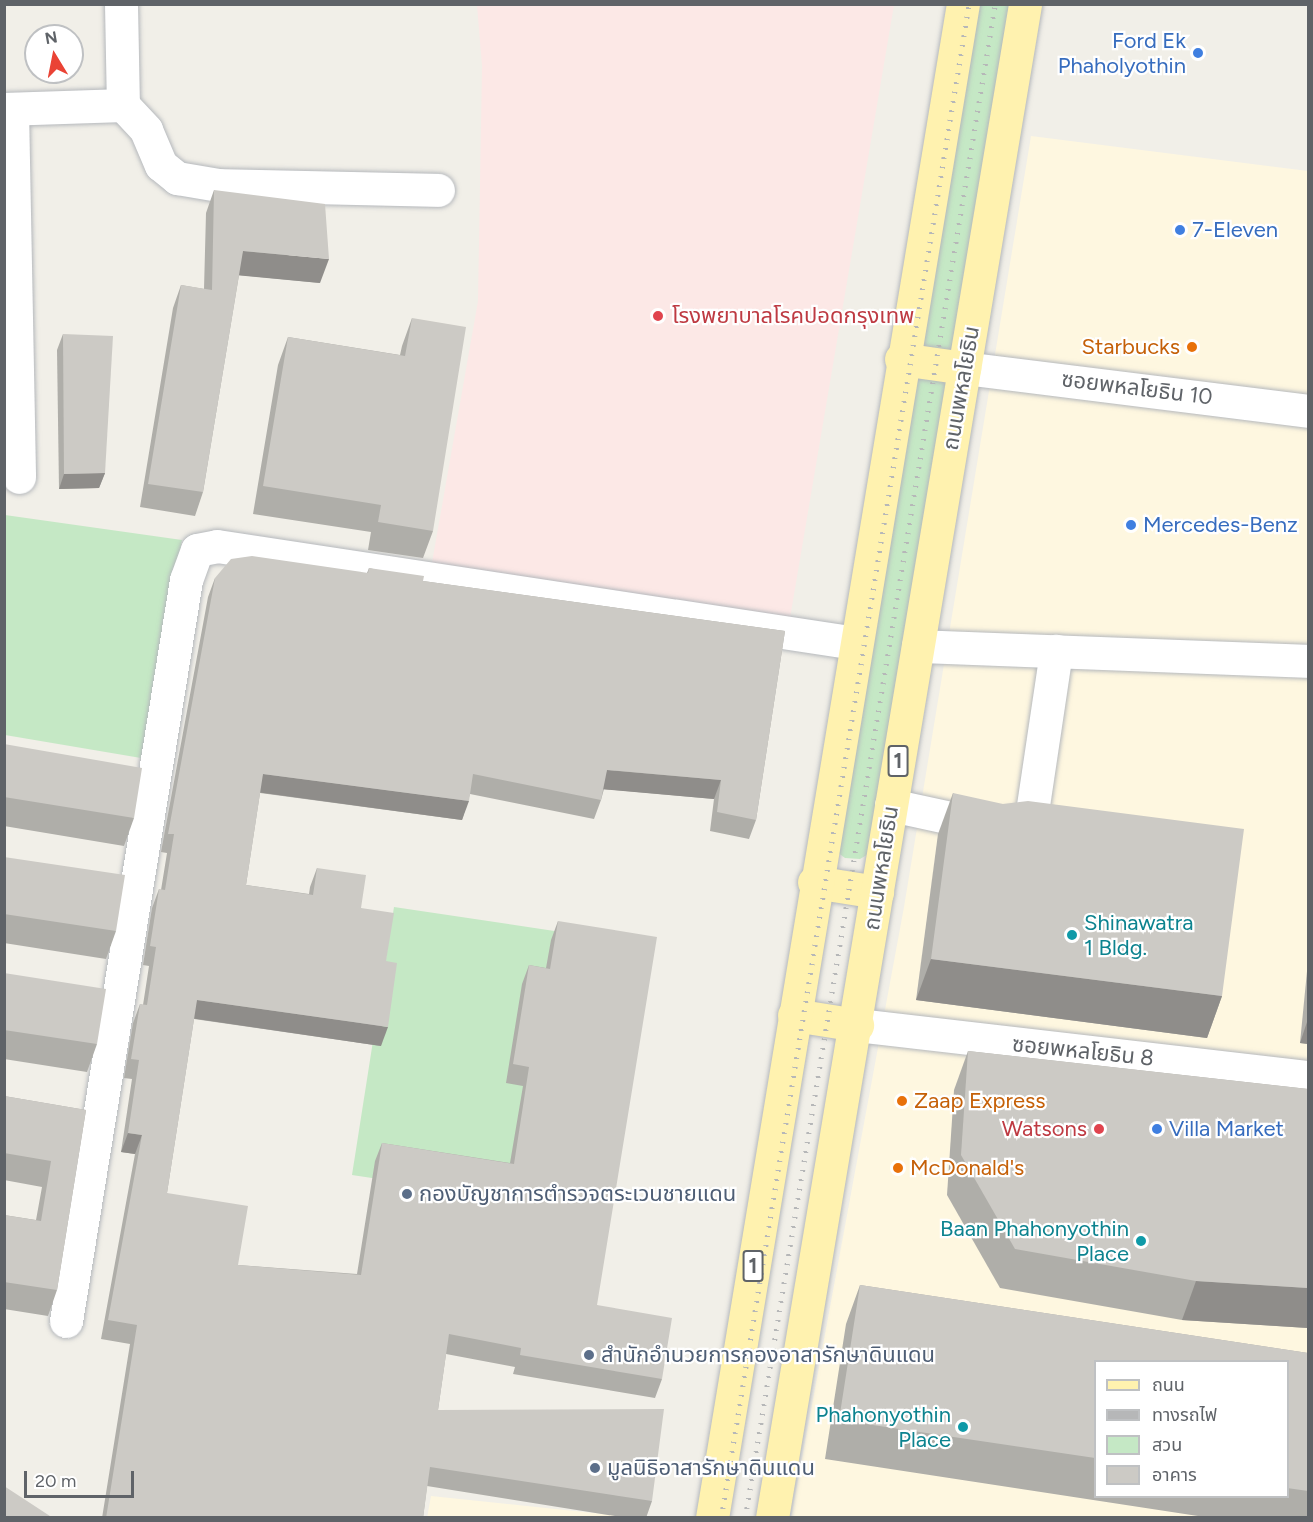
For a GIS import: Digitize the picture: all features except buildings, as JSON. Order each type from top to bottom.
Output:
[{"type":"main road","name":"1","points":[[712,1518],[814,882],[963,4]]},
{"type":"main road","name":"ถนนพหลโยธิน","points":[[772,1518],[857,1025],[891,805],[1024,4]]},
{"type":"main road","points":[[901,359],[964,368]]},
{"type":"main road","points":[[814,882],[877,892]]},
{"type":"main road","points":[[794,1015],[857,1025]]},
{"type":"street","points":[[121,4],[123,105],[146,130],[161,165],[177,178],[218,185],[438,190]]},
{"type":"street","points":[[19,477],[8,109],[123,105]]},
{"type":"street","name":"ซอยพหลโยธิน 10","points":[[964,368],[1308,411]]},
{"type":"street","points":[[66,1321],[186,580],[197,550],[217,546],[855,643]]},
{"type":"street","points":[[918,646],[1308,661]]},
{"type":"street","points":[[891,805],[992,827],[1023,821],[1037,806],[1056,651]]},
{"type":"street","name":"ซอยพหลโยธิน 8","points":[[857,1025],[1308,1077]]},
{"type":"shaded area","name":"โรงพยาบาลโรคปอดกรุงเทพ","points":[[477,5],[894,5],[789,624],[430,574],[478,301],[482,66]]},
{"type":"shaded area","points":[[1031,136],[1308,171],[1308,1517],[791,1518],[904,907]]},
{"type":"shaded area","points":[[431,1496],[631,1517],[427,1518]]},
{"type":"green space","points":[[973,5],[1009,5],[872,852],[860,859],[845,858],[833,849]]},
{"type":"green space","points":[[5,515],[182,540],[141,758],[5,735]]},
{"type":"green space","points":[[394,907],[561,932],[519,1200],[352,1175]]},
{"type":"railway","points":[[721,1518],[969,4]]},
{"type":"railway","points":[[745,1518],[995,4]]},
{"type":"place","name":"Ford Ek Phaholyothin","points":[[1198,53]]},
{"type":"place","name":"7-Eleven","points":[[1180,230]]},
{"type":"place","name":"โรงพยาบาลโรคปอดกรุงเทพ","points":[[658,316]]},
{"type":"place","name":"Starbucks","points":[[1192,347]]},
{"type":"place","name":"Mercedes-Benz","points":[[1131,525]]},
{"type":"place","name":"Shinawatra 1 Bldg.","points":[[1072,935]]},
{"type":"place","name":"Zaap Express","points":[[902,1101]]},
{"type":"place","name":"Watsons","points":[[1099,1129]]},
{"type":"place","name":"Villa Market","points":[[1157,1129]]},
{"type":"place","name":"McDonald's","points":[[898,1168]]},
{"type":"place","name":"กองบัญชาการตำรวจตระเวนชายแดน","points":[[407,1194]]},
{"type":"place","name":"Baan Phahonyothin Place","points":[[1141,1241]]},
{"type":"place","name":"สำนักอำนวยการกองอาสารักษาดินแดน","points":[[589,1355]]},
{"type":"place","name":"Phahonyothin Place","points":[[963,1427]]},
{"type":"place","name":"มูลนิธิอาสารักษาดินแดน","points":[[595,1468]]}]
